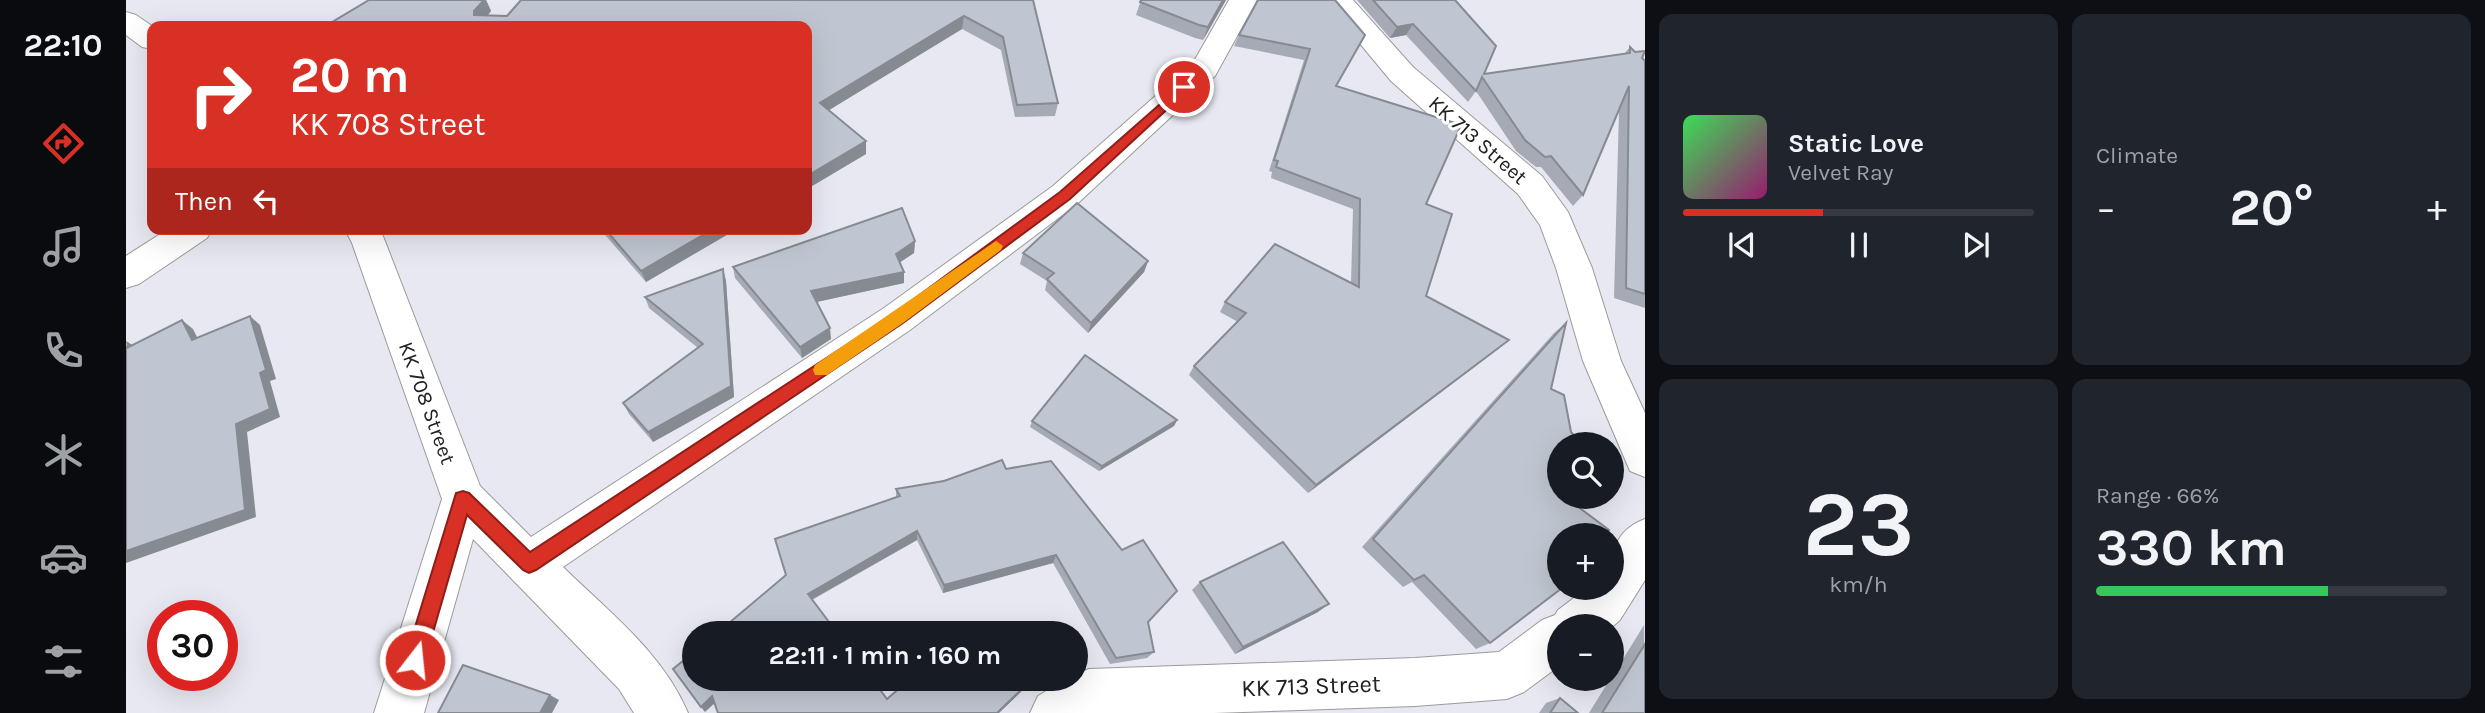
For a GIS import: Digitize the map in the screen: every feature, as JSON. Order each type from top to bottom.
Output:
[{"type":"street","points":[[529,564],[897,319],[1065,195],[1204,69],[1243,0]]},
{"type":"street","name":"KK 713 Street","points":[[1338,0],[1402,74],[1489,146],[1530,185],[1556,221],[1574,268],[1602,361],[1645,458]]},
{"type":"street","points":[[126,21],[147,36]]},
{"type":"street","points":[[126,274],[186,235]]},
{"type":"street","name":"KK 708 Street","points":[[366,235],[463,499],[636,672],[663,713]]},
{"type":"street","points":[[399,713],[463,499]]},
{"type":"street","points":[[1590,614],[1604,604],[1645,540]]},
{"type":"street","name":"KK 713 Street","points":[[1055,713],[1089,693],[1415,682],[1507,675],[1547,646]]},
{"type":"building","points":[[369,0],[484,0],[474,11],[474,15],[507,16],[521,0],[1033,0],[1058,103],[1017,105],[1003,37],[964,16],[820,103],[866,141],[812,173],[812,21],[334,21]]},
{"type":"building","points":[[1223,0],[1208,27],[1140,2]]},
{"type":"building","points":[[1258,0],[1335,0],[1365,35],[1336,86],[1455,123],[1460,128],[1426,204],[1452,214],[1426,296],[1509,340],[1316,485],[1194,366],[1246,313],[1225,302],[1275,244],[1359,287],[1360,199],[1276,167],[1278,161],[1274,160],[1310,49],[1239,35]]},
{"type":"building","points":[[1373,0],[1455,0],[1496,46],[1484,74],[1630,53],[1630,47],[1635,52],[1645,51],[1642,58],[1645,61],[1645,294],[1626,288],[1629,86],[1583,195],[1551,156],[1545,157],[1525,140],[1482,77],[1476,91],[1413,24],[1397,27]]},
{"type":"building","points":[[1077,203],[1148,261],[1091,323],[1047,279],[1054,273],[1023,253]]},
{"type":"building","points":[[902,208],[915,241],[896,254],[904,272],[811,291],[830,328],[800,347],[733,267]]},
{"type":"building","points":[[610,235],[703,235],[641,271]]},
{"type":"building","points":[[723,269],[731,386],[648,432],[623,403],[703,344],[645,297]]},
{"type":"building","points":[[250,316],[266,370],[260,373],[270,409],[236,424],[245,510],[126,551],[126,346],[127,348],[182,320],[192,340]]},
{"type":"building","points":[[1566,323],[1551,389],[1564,395],[1571,432],[1547,432],[1547,509],[1581,509],[1600,523],[1547,523],[1547,599],[1490,643],[1424,575],[1414,580],[1373,539]]},
{"type":"building","points":[[1085,355],[1177,420],[1102,466],[1032,421]]},
{"type":"building","points":[[1002,460],[1006,469],[1051,461],[1122,550],[1143,540],[1177,591],[1148,622],[1154,652],[1116,658],[1056,555],[944,585],[917,531],[808,594],[828,621],[731,621],[786,575],[775,539],[900,496],[896,489],[944,481]]},
{"type":"building","points":[[1283,542],[1329,604],[1243,647],[1200,582]]},
{"type":"building","points":[[1645,644],[1645,713],[1602,713],[1616,691],[1624,691],[1624,678]]},
{"type":"building","points":[[682,662],[682,681],[673,669]]},
{"type":"building","points":[[463,665],[550,695],[540,713],[438,713]]},
{"type":"building","points":[[689,691],[881,691],[887,699],[896,691],[1020,691],[997,713],[718,713],[712,696],[701,707]]},
{"type":"building","points":[[1560,698],[1578,713],[1550,713]]},
{"type":"slow traffic","points":[[821,370],[897,319],[996,246]]},
{"type":"route","points":[[415,660],[463,499],[529,564],[897,319],[1065,195],[1184,87]]}]
